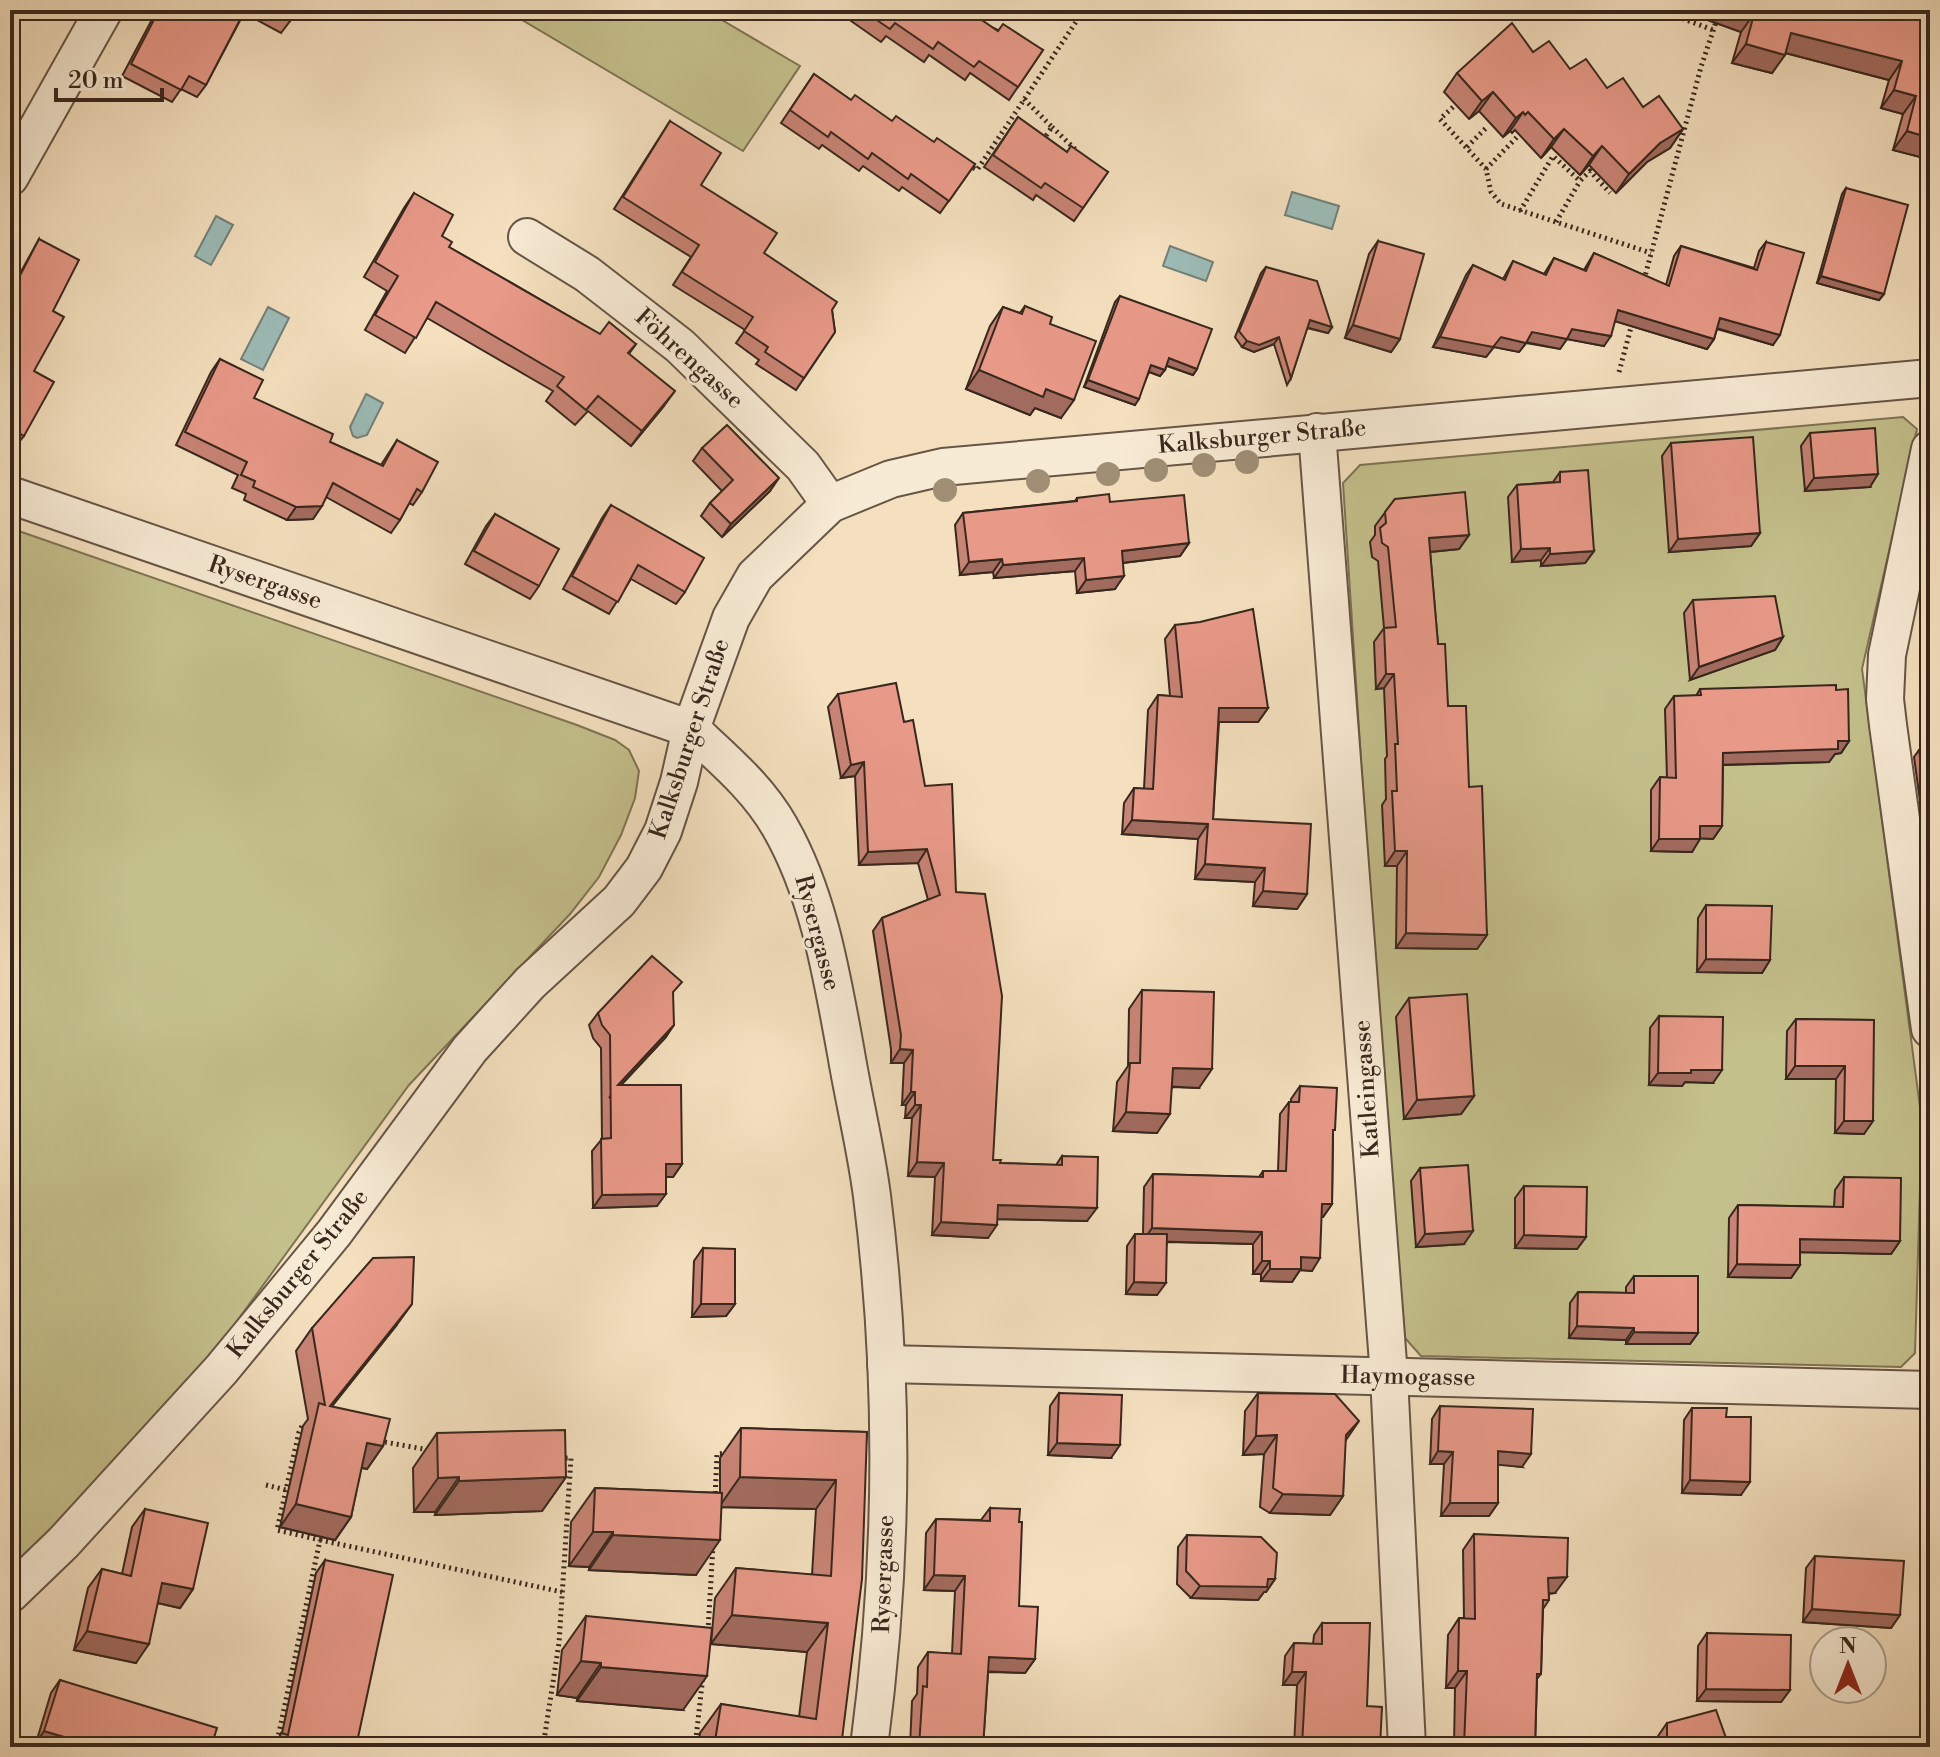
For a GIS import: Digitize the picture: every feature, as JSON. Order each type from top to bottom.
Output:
[{"type":"street","points":[[10,177],[104,10]]},
{"type":"street","name":"Föhrengasse","points":[[527,237],[587,274],[680,346],[803,466],[830,504]]},
{"type":"street","name":"Kalksburger Straße","points":[[10,1594],[63,1543],[221,1370],[334,1233],[470,1049],[530,983],[619,901],[644,868],[663,831],[679,782],[691,729],[731,618],[755,576],[830,504],[891,479],[943,467],[1930,378]]},
{"type":"street","name":"Katleingasse","points":[[1317,432],[1389,1376],[1407,1747]]},
{"type":"street","points":[[1930,449],[1887,655],[1885,678],[1888,725],[1930,1029]]},
{"type":"street","name":"Rysergasse","points":[[10,495],[691,729],[756,792],[780,827],[810,889],[839,1015],[872,1196],[886,1364],[886,1544],[881,1652],[869,1747]]},
{"type":"street","name":"Haymogasse","points":[[886,1364],[1930,1390]]},
{"type":"path","points":[[953,10],[967,17]]},
{"type":"path","points":[[964,163],[977,170],[1084,10]]},
{"type":"path","points":[[1660,10],[1713,30]]},
{"type":"path","points":[[1643,283],[1698,75],[1720,10]]},
{"type":"path","points":[[1043,52],[1052,57]]},
{"type":"path","points":[[1024,99],[1087,161]]},
{"type":"path","points":[[1453,107],[1440,119],[1486,169],[1495,199],[1501,204],[1651,253]]},
{"type":"path","points":[[1467,147],[1488,126]]},
{"type":"path","points":[[1037,149],[1052,127]]},
{"type":"path","points":[[1486,169],[1517,137]]},
{"type":"path","points":[[1520,211],[1553,156],[1580,181]]},
{"type":"path","points":[[1556,222],[1580,181],[1590,171],[1610,193]]},
{"type":"path","points":[[1617,405],[1618,376],[1635,314]]},
{"type":"path","points":[[318,1428],[303,1424],[277,1530],[562,1592]]},
{"type":"path","points":[[378,1441],[433,1450]]},
{"type":"path","points":[[714,1507],[717,1454],[743,1453]]},
{"type":"path","points":[[543,1747],[559,1643],[571,1458],[555,1458]]},
{"type":"path","points":[[266,1485],[286,1490]]},
{"type":"path","points":[[567,1512],[578,1513]]},
{"type":"path","points":[[707,1642],[713,1535]]},
{"type":"path","points":[[269,1747],[277,1742],[287,1702],[320,1540]]},
{"type":"path","points":[[559,1643],[571,1644]]},
{"type":"path","points":[[695,1747],[704,1671]]},
{"type":"path","points":[[699,1726],[710,1728]]},
{"type":"shaded area","points":[[705,10],[800,66],[743,151],[507,11]]},
{"type":"shaded area","points":[[1903,417],[1917,429],[1862,669],[1922,1122],[1915,1353],[1901,1367],[1421,1356],[1405,1338],[1376,991],[1343,483],[1360,465]]},
{"type":"shaded area","points":[[10,528],[577,725],[615,740],[629,750],[639,771],[635,798],[621,835],[599,877],[570,914],[409,1085],[210,1358],[53,1530],[10,1571]]},
{"type":"water","points":[[1292,192],[1339,206],[1332,229],[1285,215]]},
{"type":"water","points":[[216,216],[233,225],[211,265],[195,256]]},
{"type":"water","points":[[1170,246],[1213,262],[1206,281],[1163,266]]},
{"type":"water","points":[[268,307],[289,318],[263,370],[241,359]]},
{"type":"water","points":[[366,394],[383,403],[367,435],[357,438],[350,427]]},
{"type":"building","points":[[159,10],[245,10],[206,85],[189,76],[181,90],[131,64]]},
{"type":"building","points":[[270,10],[293,10],[290,21]]},
{"type":"building","points":[[862,10],[953,10],[958,13],[967,10],[998,31],[1003,24],[1043,50],[1018,87],[979,61],[974,67],[938,42],[933,49],[895,23],[890,29]]},
{"type":"building","points":[[1744,10],[1930,10],[1930,138],[1907,131],[1916,96],[1894,90],[1902,61],[1791,33],[1785,55],[1746,44],[1754,14]]},
{"type":"building","points":[[1512,23],[1533,52],[1549,41],[1570,69],[1586,59],[1607,88],[1623,78],[1643,107],[1659,96],[1683,129],[1660,143],[1629,174],[1602,146],[1593,156],[1564,129],[1554,139],[1528,112],[1516,118],[1493,92],[1482,101],[1457,73]]},
{"type":"building","points":[[814,74],[851,100],[855,95],[892,121],[896,116],[934,142],[937,138],[975,164],[949,201],[911,174],[908,179],[872,153],[868,159],[831,132],[828,137],[790,110]]},
{"type":"building","points":[[1018,117],[1067,152],[1071,146],[1108,172],[1083,208],[1045,183],[1041,188],[993,155]]},
{"type":"building","points":[[670,121],[721,153],[701,185],[777,233],[764,253],[837,302],[832,310],[835,332],[804,378],[765,352],[768,347],[744,331],[753,317],[682,272],[699,245],[623,197]]},
{"type":"building","points":[[1846,188],[1908,205],[1884,294],[1821,276]]},
{"type":"building","points":[[414,193],[453,215],[442,236],[452,242],[449,247],[600,334],[609,322],[636,344],[628,353],[675,391],[642,431],[598,396],[586,410],[557,386],[564,377],[436,302],[416,338],[375,315],[398,276],[375,262]]},
{"type":"building","points":[[39,239],[79,260],[53,311],[64,317],[34,371],[54,382],[24,436],[10,428],[10,288],[13,289]]},
{"type":"building","points":[[1378,241],[1424,254],[1400,339],[1353,325]]},
{"type":"building","points":[[1766,242],[1804,253],[1780,335],[1720,318],[1714,339],[1618,310],[1611,336],[1572,329],[1567,339],[1532,332],[1526,343],[1501,337],[1493,347],[1440,337],[1473,265],[1505,280],[1513,261],[1546,275],[1554,258],[1586,271],[1594,253],[1669,286],[1681,246],[1757,270]]},
{"type":"building","points":[[1266,267],[1317,281],[1332,327],[1310,320],[1291,378],[1279,337],[1259,345],[1247,341],[1239,331]]},
{"type":"building","points":[[1120,296],[1212,329],[1197,369],[1169,358],[1165,370],[1151,365],[1139,399],[1088,380]]},
{"type":"building","points":[[1025,306],[1052,317],[1050,324],[1096,341],[1074,400],[1046,389],[1043,397],[979,370],[1003,307],[1022,314]]},
{"type":"building","points":[[220,359],[263,380],[254,398],[333,434],[330,442],[383,466],[397,440],[438,462],[422,492],[417,489],[400,520],[333,483],[322,506],[296,507],[253,487],[255,481],[241,475],[247,462],[185,432]]},
{"type":"building","points":[[727,425],[779,478],[731,524],[710,503],[733,480],[702,448]]},
{"type":"building","points":[[1875,428],[1878,474],[1814,478],[1810,433]]},
{"type":"building","points":[[1753,437],[1760,533],[1678,539],[1671,443]]},
{"type":"building","points":[[1588,470],[1594,551],[1550,554],[1550,548],[1521,549],[1517,485],[1560,482],[1560,472]]},
{"type":"building","points":[[1465,492],[1469,535],[1429,538],[1438,644],[1445,644],[1448,706],[1466,706],[1469,787],[1482,786],[1487,935],[1406,933],[1407,851],[1395,851],[1392,791],[1397,791],[1395,744],[1398,744],[1394,674],[1386,674],[1384,628],[1396,627],[1388,547],[1382,543],[1380,528],[1386,523],[1385,512],[1395,499]]},
{"type":"building","points":[[1109,494],[1110,502],[1184,495],[1189,543],[1122,551],[1124,576],[1086,580],[1084,558],[1003,565],[1002,559],[969,562],[963,513],[1077,501],[1077,498]]},
{"type":"building","points":[[611,505],[704,558],[685,592],[638,565],[618,602],[572,576]]},
{"type":"building","points":[[495,514],[559,549],[539,586],[474,551]]},
{"type":"building","points":[[1775,596],[1783,637],[1699,667],[1693,600]]},
{"type":"building","points":[[1253,609],[1268,708],[1219,708],[1213,819],[1311,824],[1307,894],[1263,891],[1265,868],[1205,864],[1208,824],[1132,820],[1134,788],[1153,789],[1158,695],[1182,697],[1175,625]]},
{"type":"building","points":[[896,683],[904,722],[913,720],[925,786],[952,784],[956,892],[985,894],[1002,996],[993,1160],[1001,1160],[1000,1163],[1062,1165],[1062,1156],[1098,1157],[1097,1208],[998,1205],[997,1225],[941,1222],[944,1163],[917,1162],[921,1105],[915,1105],[915,1092],[911,1092],[913,1050],[900,1049],[901,1035],[882,918],[940,895],[927,849],[868,852],[864,762],[851,765],[838,694]]},
{"type":"building","points":[[1836,685],[1836,690],[1848,689],[1849,741],[1838,741],[1838,749],[1723,753],[1722,826],[1700,826],[1700,839],[1659,839],[1660,777],[1676,778],[1674,696],[1701,695],[1700,689]]},
{"type":"building","points":[[1930,749],[1930,794],[1925,794],[1919,750]]},
{"type":"building","points":[[1706,905],[1772,906],[1770,960],[1706,959]]},
{"type":"building","points":[[652,956],[682,982],[673,992],[674,1025],[618,1085],[681,1085],[682,1164],[666,1164],[666,1194],[602,1195],[601,1139],[611,1138],[610,1035],[598,1013]]},
{"type":"building","points":[[1142,990],[1214,992],[1212,1069],[1173,1068],[1170,1114],[1126,1112],[1130,1063],[1140,1063]]},
{"type":"building","points":[[1467,994],[1474,1096],[1417,1100],[1409,998]]},
{"type":"building","points":[[1659,1016],[1723,1017],[1722,1070],[1658,1073]]},
{"type":"building","points":[[1796,1019],[1874,1020],[1873,1121],[1844,1121],[1845,1066],[1795,1066]]},
{"type":"building","points":[[1300,1086],[1337,1088],[1332,1204],[1322,1204],[1320,1258],[1301,1257],[1301,1269],[1270,1269],[1270,1261],[1262,1261],[1262,1232],[1152,1228],[1153,1174],[1263,1177],[1263,1171],[1286,1171],[1289,1102],[1299,1102]]},
{"type":"building","points":[[1468,1165],[1473,1231],[1425,1234],[1420,1168]]},
{"type":"building","points":[[1844,1177],[1901,1178],[1900,1241],[1800,1239],[1800,1265],[1737,1264],[1738,1205],[1843,1207]]},
{"type":"building","points":[[1524,1186],[1587,1187],[1586,1237],[1524,1235]]},
{"type":"building","points":[[1135,1234],[1167,1234],[1166,1283],[1134,1282]]},
{"type":"building","points":[[703,1248],[735,1249],[735,1304],[701,1304]]},
{"type":"building","points":[[414,1257],[412,1304],[330,1406],[390,1419],[383,1446],[367,1443],[351,1517],[296,1504],[319,1403],[325,1405],[312,1328],[373,1258]]},
{"type":"building","points":[[1634,1276],[1698,1276],[1698,1333],[1634,1332],[1634,1328],[1577,1326],[1578,1292],[1634,1293]]},
{"type":"building","points":[[1059,1393],[1122,1395],[1120,1445],[1057,1443]]},
{"type":"building","points":[[1258,1393],[1335,1394],[1359,1421],[1346,1435],[1343,1496],[1283,1494],[1273,1488],[1277,1435],[1256,1436]]},
{"type":"building","points":[[1440,1406],[1533,1409],[1531,1454],[1498,1451],[1498,1503],[1450,1503],[1453,1452],[1438,1451]]},
{"type":"building","points":[[1692,1408],[1727,1408],[1726,1417],[1751,1417],[1750,1482],[1690,1480]]},
{"type":"building","points":[[741,1428],[867,1432],[862,1579],[841,1747],[714,1747],[721,1704],[816,1719],[828,1623],[732,1615],[736,1568],[831,1576],[836,1480],[740,1477]]},
{"type":"building","points":[[565,1430],[566,1477],[459,1481],[459,1477],[438,1478],[437,1433]]},
{"type":"building","points":[[595,1488],[722,1493],[720,1540],[593,1532]]},
{"type":"building","points":[[990,1508],[1020,1509],[1019,1606],[1038,1607],[1035,1659],[989,1657],[983,1747],[919,1747],[928,1652],[961,1654],[965,1576],[934,1575],[936,1519],[990,1521]]},
{"type":"building","points":[[145,1509],[208,1523],[193,1589],[162,1583],[149,1644],[87,1631],[102,1569],[131,1576]]},
{"type":"building","points":[[1474,1534],[1568,1538],[1567,1577],[1548,1578],[1549,1600],[1543,1600],[1535,1747],[1464,1747],[1467,1671],[1458,1671],[1459,1618],[1475,1619]]},
{"type":"building","points":[[1187,1535],[1261,1537],[1277,1553],[1275,1579],[1268,1579],[1267,1587],[1200,1586],[1186,1571]]},
{"type":"building","points":[[1815,1556],[1904,1561],[1900,1615],[1812,1609]]},
{"type":"building","points":[[325,1560],[393,1575],[356,1747],[277,1747],[281,1733],[288,1735]]},
{"type":"building","points":[[586,1616],[712,1628],[707,1676],[601,1667],[601,1663],[581,1661]]},
{"type":"building","points":[[1322,1623],[1370,1623],[1367,1706],[1382,1707],[1380,1747],[1302,1746],[1306,1672],[1292,1672],[1294,1643],[1322,1644]]},
{"type":"building","points":[[1707,1633],[1791,1635],[1790,1690],[1706,1689]]},
{"type":"building","points":[[60,1680],[217,1728],[211,1747],[98,1747],[44,1731]]},
{"type":"building","points":[[1716,1710],[1726,1738],[1719,1741],[1721,1747],[1667,1747],[1667,1723]]}]
